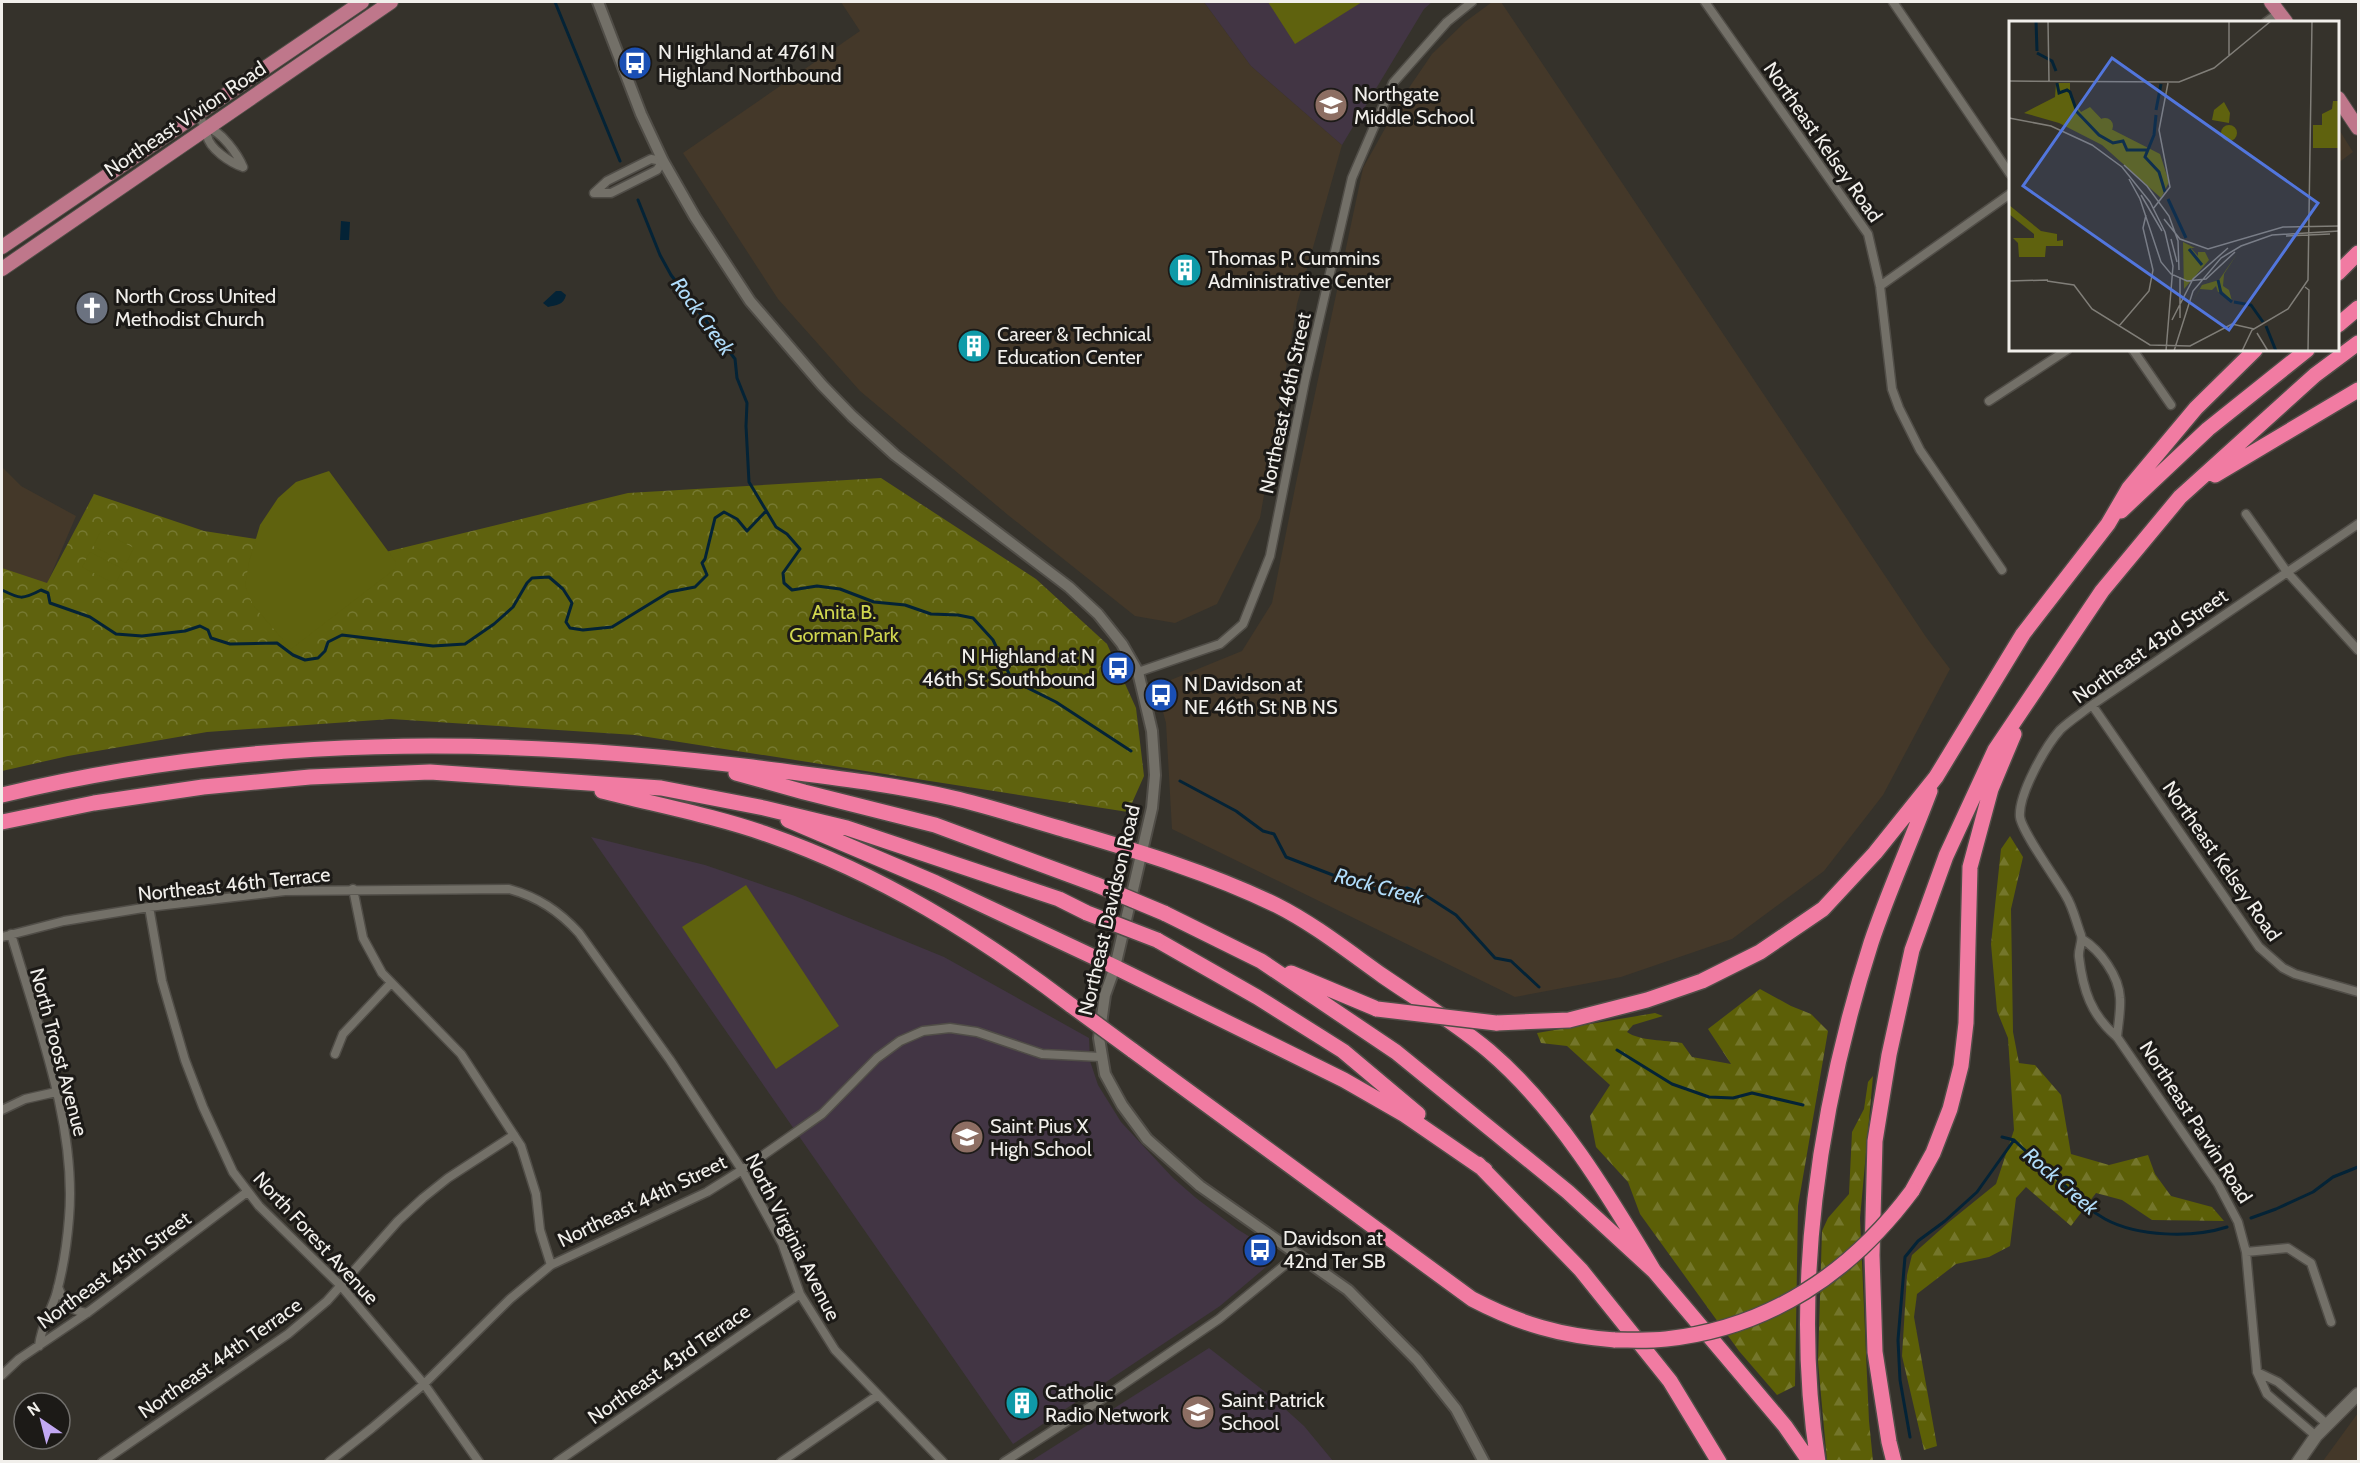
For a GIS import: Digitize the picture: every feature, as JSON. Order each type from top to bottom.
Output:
[{"type":"highway","points":[[2339,271],[2358,253]]},
{"type":"highway","points":[[2339,323],[2358,308]]},
{"type":"highway","points":[[1894,1461],[1875,1352],[1872,1255],[1875,1142],[1889,1055],[1912,950],[1946,856],[1995,750],[2102,591],[2180,497],[2315,375],[2358,343]]},
{"type":"highway","points":[[690,760],[935,825],[1097,885],[1164,913],[1261,961],[1377,1009],[1496,1023],[1569,1020],[1647,1000],[1702,981],[1760,952],[1823,909],[1875,853],[1936,777],[2023,634],[2108,524],[2129,488],[2196,408],[2254,351]]},
{"type":"highway","points":[[2108,524],[2208,429],[2306,351]]},
{"type":"highway","points":[[2180,497],[2358,390]]},
{"type":"highway","points":[[567,782],[768,834],[893,889],[971,933],[1018,964],[1472,1299],[1501,1314],[1541,1328],[1583,1338],[1615,1341],[1665,1339],[1700,1334],[1751,1319],[1777,1308],[1804,1292],[1839,1269],[1879,1232],[1912,1191],[1933,1153],[1950,1109],[1961,1066],[1966,1023],[1970,867],[1991,789],[2028,700]]},
{"type":"highway","points":[[2,795],[76,777],[177,761],[327,748],[512,747],[626,753],[838,778],[952,798],[1143,852],[1213,877],[1280,907],[1342,947],[1488,1050],[1534,1096],[1581,1156],[1620,1214],[1654,1271]]},
{"type":"highway","points":[[2,822],[94,803],[192,788],[310,777],[430,772],[661,788],[765,808],[847,828],[1059,899],[1087,913],[1157,940],[1257,996],[1343,1051],[1485,1170],[1581,1270],[1670,1381],[1719,1461]]},
{"type":"highway","points":[[1818,1461],[1810,1411],[1808,1356],[1811,1256],[1818,1179],[1839,1057],[1871,942],[1936,777]]},
{"type":"highway","points":[[765,808],[799,826],[936,883],[1115,967],[1344,1080],[1414,1121],[1485,1170]]},
{"type":"highway","points":[[1261,961],[1396,1052],[1568,1192],[1654,1271],[1785,1426],[1810,1461]]},
{"type":"main road","name":"Northeast Vivion Road","points":[[2,247],[362,2]]},
{"type":"main road","name":"Northeast Vivion Road","points":[[2,268],[391,2]]},
{"type":"main road","points":[[2339,101],[2358,128]]},
{"type":"main road","points":[[122,186],[128,161]]},
{"type":"main road","points":[[2298,1461],[2327,1424],[2358,1394]]},
{"type":"street","name":"Northeast Davidson Road","points":[[598,2],[640,114],[663,161],[695,217],[750,301],[822,385],[895,455],[1069,587],[1098,614],[1122,644],[1138,672],[1152,731],[1155,776],[1152,808],[1115,967],[1105,995],[1099,1038],[1105,1074],[1122,1105],[1148,1139],[1200,1186],[1348,1290],[1417,1360],[1456,1409],[1485,1461]]},
{"type":"street","name":"Northeast 46th Street","points":[[1138,672],[1220,644],[1243,624],[1270,556],[1305,381],[1352,178],[1393,83],[1447,22],[1472,2]]},
{"type":"street","name":"Northeast Kelsey Road","points":[[1705,2],[1864,227],[1873,248],[1880,286],[1892,389],[1899,408],[1920,450],[2002,570]]},
{"type":"street","points":[[1893,2],[2009,173]]},
{"type":"street","points":[[197,114],[207,128],[207,137],[221,155],[230,163],[243,167],[238,154],[216,130],[207,128]]},
{"type":"street","points":[[651,159],[663,161],[657,170],[611,193],[594,193],[607,181],[651,159]]},
{"type":"street","points":[[1880,286],[2009,195]]},
{"type":"street","points":[[1989,401],[2065,351]]},
{"type":"street","points":[[2134,351],[2171,405]]},
{"type":"street","points":[[2246,514],[2287,572],[2358,650]]},
{"type":"street","name":"Northeast 43rd Street","points":[[2030,837],[2020,816],[2022,803],[2031,775],[2041,756],[2060,730],[2092,705],[2358,524]]},
{"type":"street","name":"Northeast Kelsey Road","points":[[2092,705],[2259,946],[2283,968],[2295,974],[2358,992]]},
{"type":"street","name":"Northeast Parvin Road","points":[[2030,837],[2068,899],[2082,939],[2078,954],[2088,1003],[2105,1027],[2117,1037],[2218,1184],[2238,1222],[2246,1252],[2257,1372],[2267,1394],[2316,1437]]},
{"type":"street","name":"Northeast 46th Terrace","points":[[6,935],[63,921],[149,907],[285,891],[509,889],[542,901]]},
{"type":"street","points":[[353,890],[363,938],[371,956],[391,983],[461,1054],[521,1146],[536,1194],[540,1230],[550,1265]]},
{"type":"street","name":"North Virginia Avenue","points":[[542,901],[568,920],[579,933],[669,1060],[742,1170],[782,1243],[800,1294],[835,1350],[944,1461]]},
{"type":"street","name":"North Forest Avenue","points":[[149,907],[162,981],[185,1060],[222,1152],[247,1192],[341,1286],[424,1384],[479,1461]]},
{"type":"street","name":"North Troost Avenue","points":[[6,935],[64,1121],[70,1182],[68,1227],[58,1287],[40,1329],[39,1346]]},
{"type":"street","name":"Northeast Parvin Road","points":[[2082,939],[2094,947],[2110,969],[2120,997],[2117,1037]]},
{"type":"street","points":[[334,1054],[343,1034],[391,983]]},
{"type":"street","name":"Northeast 44th Street","points":[[328,1461],[424,1384],[510,1299],[550,1265],[707,1192],[742,1170],[822,1114],[889,1047],[922,1032],[936,1029],[964,1030],[977,1032],[1042,1054],[1101,1058]]},
{"type":"street","points":[[2,1110],[25,1099],[56,1092]]},
{"type":"street","name":"Northeast 44th Terrace","points":[[102,1461],[288,1334],[341,1286],[398,1221],[423,1198],[457,1172],[514,1135]]},
{"type":"street","name":"Northeast 45th Street","points":[[2,1375],[247,1192]]},
{"type":"street","points":[[2246,1252],[2288,1248],[2311,1263],[2331,1322]]},
{"type":"street","points":[[1004,1461],[1219,1319],[1297,1254]]},
{"type":"street","points":[[58,1287],[66,1304],[80,1312],[87,1313]]},
{"type":"street","name":"Northeast 43rd Terrace","points":[[557,1461],[800,1294]]},
{"type":"street","points":[[2257,1372],[2278,1382],[2327,1424]]},
{"type":"street","points":[[781,1461],[878,1395]]},
{"type":"shaded area","points":[[841,2],[1204,2],[1251,66],[1342,145],[1297,304],[1260,518],[1217,604],[1175,623],[1135,616],[1008,515],[860,391],[778,299],[683,153],[860,31]]},
{"type":"shaded area","name":"Northgate Middle School","points":[[1204,2],[1432,2],[1424,9],[1342,145],[1251,66]]},
{"type":"shaded area","points":[[1492,2],[1501,2],[1926,637],[1950,669],[1883,795],[1824,871],[1732,939],[1621,977],[1515,997],[1172,829],[1166,723],[1156,686],[1242,651],[1272,603],[1363,168],[1402,98],[1432,54],[1465,22]]},
{"type":"shaded area","points":[[2339,130],[2353,152],[2339,162]]},
{"type":"shaded area","points":[[2,467],[21,486],[76,516],[47,584],[2,568]]},
{"type":"shaded area","name":"Saint Pius X High School","points":[[591,837],[705,865],[795,896],[944,957],[1089,1038],[1090,1061],[1098,1085],[1121,1122],[1173,1178],[1196,1198],[1237,1229],[1273,1251],[1275,1256],[1273,1261],[1220,1306],[1013,1444]]},
{"type":"shaded area","name":"Saint Patrick School","points":[[1209,1348],[1273,1398],[1304,1426],[1333,1461],[1031,1461]]},
{"type":"shaded area","points":[[2358,1413],[2358,1461],[2323,1461]]},
{"type":"green space","points":[[1268,2],[1362,2],[1295,44]]},
{"type":"green space","points":[[329,471],[396,562],[395,569],[291,649],[253,605],[245,586],[249,562],[260,525],[278,498],[296,482]]},
{"type":"green space","name":"Anita B. Gorman Park","points":[[881,478],[1036,579],[1107,644],[1136,708],[1144,776],[1128,812],[635,735],[391,719],[207,732],[68,756],[2,771],[2,568],[47,583],[94,494],[204,531],[369,556],[628,493]]},
{"type":"green space","points":[[101,531],[134,548],[126,563],[93,546]]},
{"type":"green space","points":[[90,552],[123,569],[115,584],[82,567]]},
{"type":"green space","points":[[2010,836],[2023,857],[2011,909],[2013,1032],[2019,1063],[2035,1065],[2061,1095],[2071,1154],[2109,1165],[2148,1155],[2155,1174],[2171,1196],[2212,1207],[2224,1221],[2152,1220],[2122,1200],[2096,1193],[2071,1226],[2026,1187],[2016,1198],[2010,1246],[1989,1257],[1956,1264],[1917,1294],[1914,1317],[1937,1446],[1924,1450],[1902,1356],[1907,1275],[1912,1255],[1996,1184],[2014,1130],[2008,1038],[1997,1011],[1991,944],[2001,849]]},
{"type":"green space","points":[[746,885],[839,1026],[776,1069],[682,927]]},
{"type":"green space","points":[[1760,989],[1811,1014],[1828,1031],[1798,1206],[1795,1386],[1777,1395],[1739,1351],[1640,1214],[1628,1182],[1596,1147],[1590,1116],[1610,1085],[1567,1046],[1541,1043],[1537,1033],[1655,1013],[1663,1016],[1633,1025],[1627,1032],[1645,1039],[1682,1043],[1692,1057],[1731,1064],[1708,1029]]},
{"type":"green space","points":[[1873,1076],[1860,1218],[1869,1421],[1873,1461],[1827,1461],[1818,1362],[1822,1231],[1828,1218],[1849,1194],[1852,1132],[1864,1109],[1868,1082]]},
{"type":"water","points":[[341,221],[350,222],[349,240],[340,240]]},
{"type":"water","points":[[556,291],[561,291],[566,295],[565,298],[559,304],[548,307],[543,303]]},
{"type":"waterway","name":"Rock Creek","points":[[555,2],[620,161]]},
{"type":"waterway","name":"Rock Creek","points":[[638,200],[660,255],[671,275],[735,359],[737,378],[747,403],[749,482],[776,527],[787,534],[800,549],[783,573],[784,583],[792,590],[817,586],[840,589],[874,602],[905,605],[931,614],[973,618],[993,640],[1012,680],[1056,702],[1131,751]]},
{"type":"waterway","points":[[2,590],[21,597],[41,590],[48,593],[50,603],[90,617],[116,634],[142,636],[185,631],[200,626],[208,630],[211,638],[230,644],[277,643],[293,655],[305,660],[318,658],[325,651],[328,642],[342,635],[433,646],[465,644],[494,624],[513,607],[532,578],[549,577],[563,589],[572,603],[566,622],[570,628],[583,630],[612,627],[669,592],[695,587],[707,575],[702,563],[715,518],[724,512],[737,519],[747,531],[766,511]]},
{"type":"waterway","name":"Rock Creek","points":[[1180,781],[1236,811],[1263,831],[1274,834],[1286,857],[1351,882],[1383,891],[1407,888],[1425,895],[1456,915],[1495,958],[1511,961],[1539,987]]},
{"type":"waterway","name":"Rock Creek","points":[[1617,1050],[1672,1084],[1709,1097],[1733,1098],[1752,1093],[1803,1105]]},
{"type":"waterway","name":"Rock Creek","points":[[2002,1137],[2014,1140],[2090,1209],[2118,1225],[2166,1234],[2198,1233],[2227,1227]]},
{"type":"waterway","points":[[1910,1437],[1900,1380],[1898,1340],[1905,1257],[1918,1241],[1945,1221],[1977,1192],[2014,1140]]},
{"type":"waterway","name":"Rock Creek","points":[[2251,1218],[2313,1192],[2333,1177],[2358,1167]]},
{"type":"place","name":"N Highland at 4761 N Highland Northbound","points":[[635,63]]},
{"type":"place","name":"Northgate Middle School","points":[[1331,105]]},
{"type":"place","name":"Thomas P. Cummins Administrative Center","points":[[1185,270]]},
{"type":"place","name":"North Cross United Methodist Church","points":[[92,308]]},
{"type":"place","name":"Career & Technical Education Center","points":[[974,346]]},
{"type":"place","name":"N Highland at N 46th St Southbound","points":[[1118,668]]},
{"type":"place","name":"N Davidson at NE 46th St NB NS","points":[[1161,695]]},
{"type":"place","name":"Saint Pius X High School","points":[[967,1137]]},
{"type":"place","name":"Davidson at 42nd Ter SB","points":[[1260,1250]]},
{"type":"place","name":"Catholic Radio Network","points":[[1022,1403]]},
{"type":"place","name":"Saint Patrick School","points":[[1198,1412]]}]
